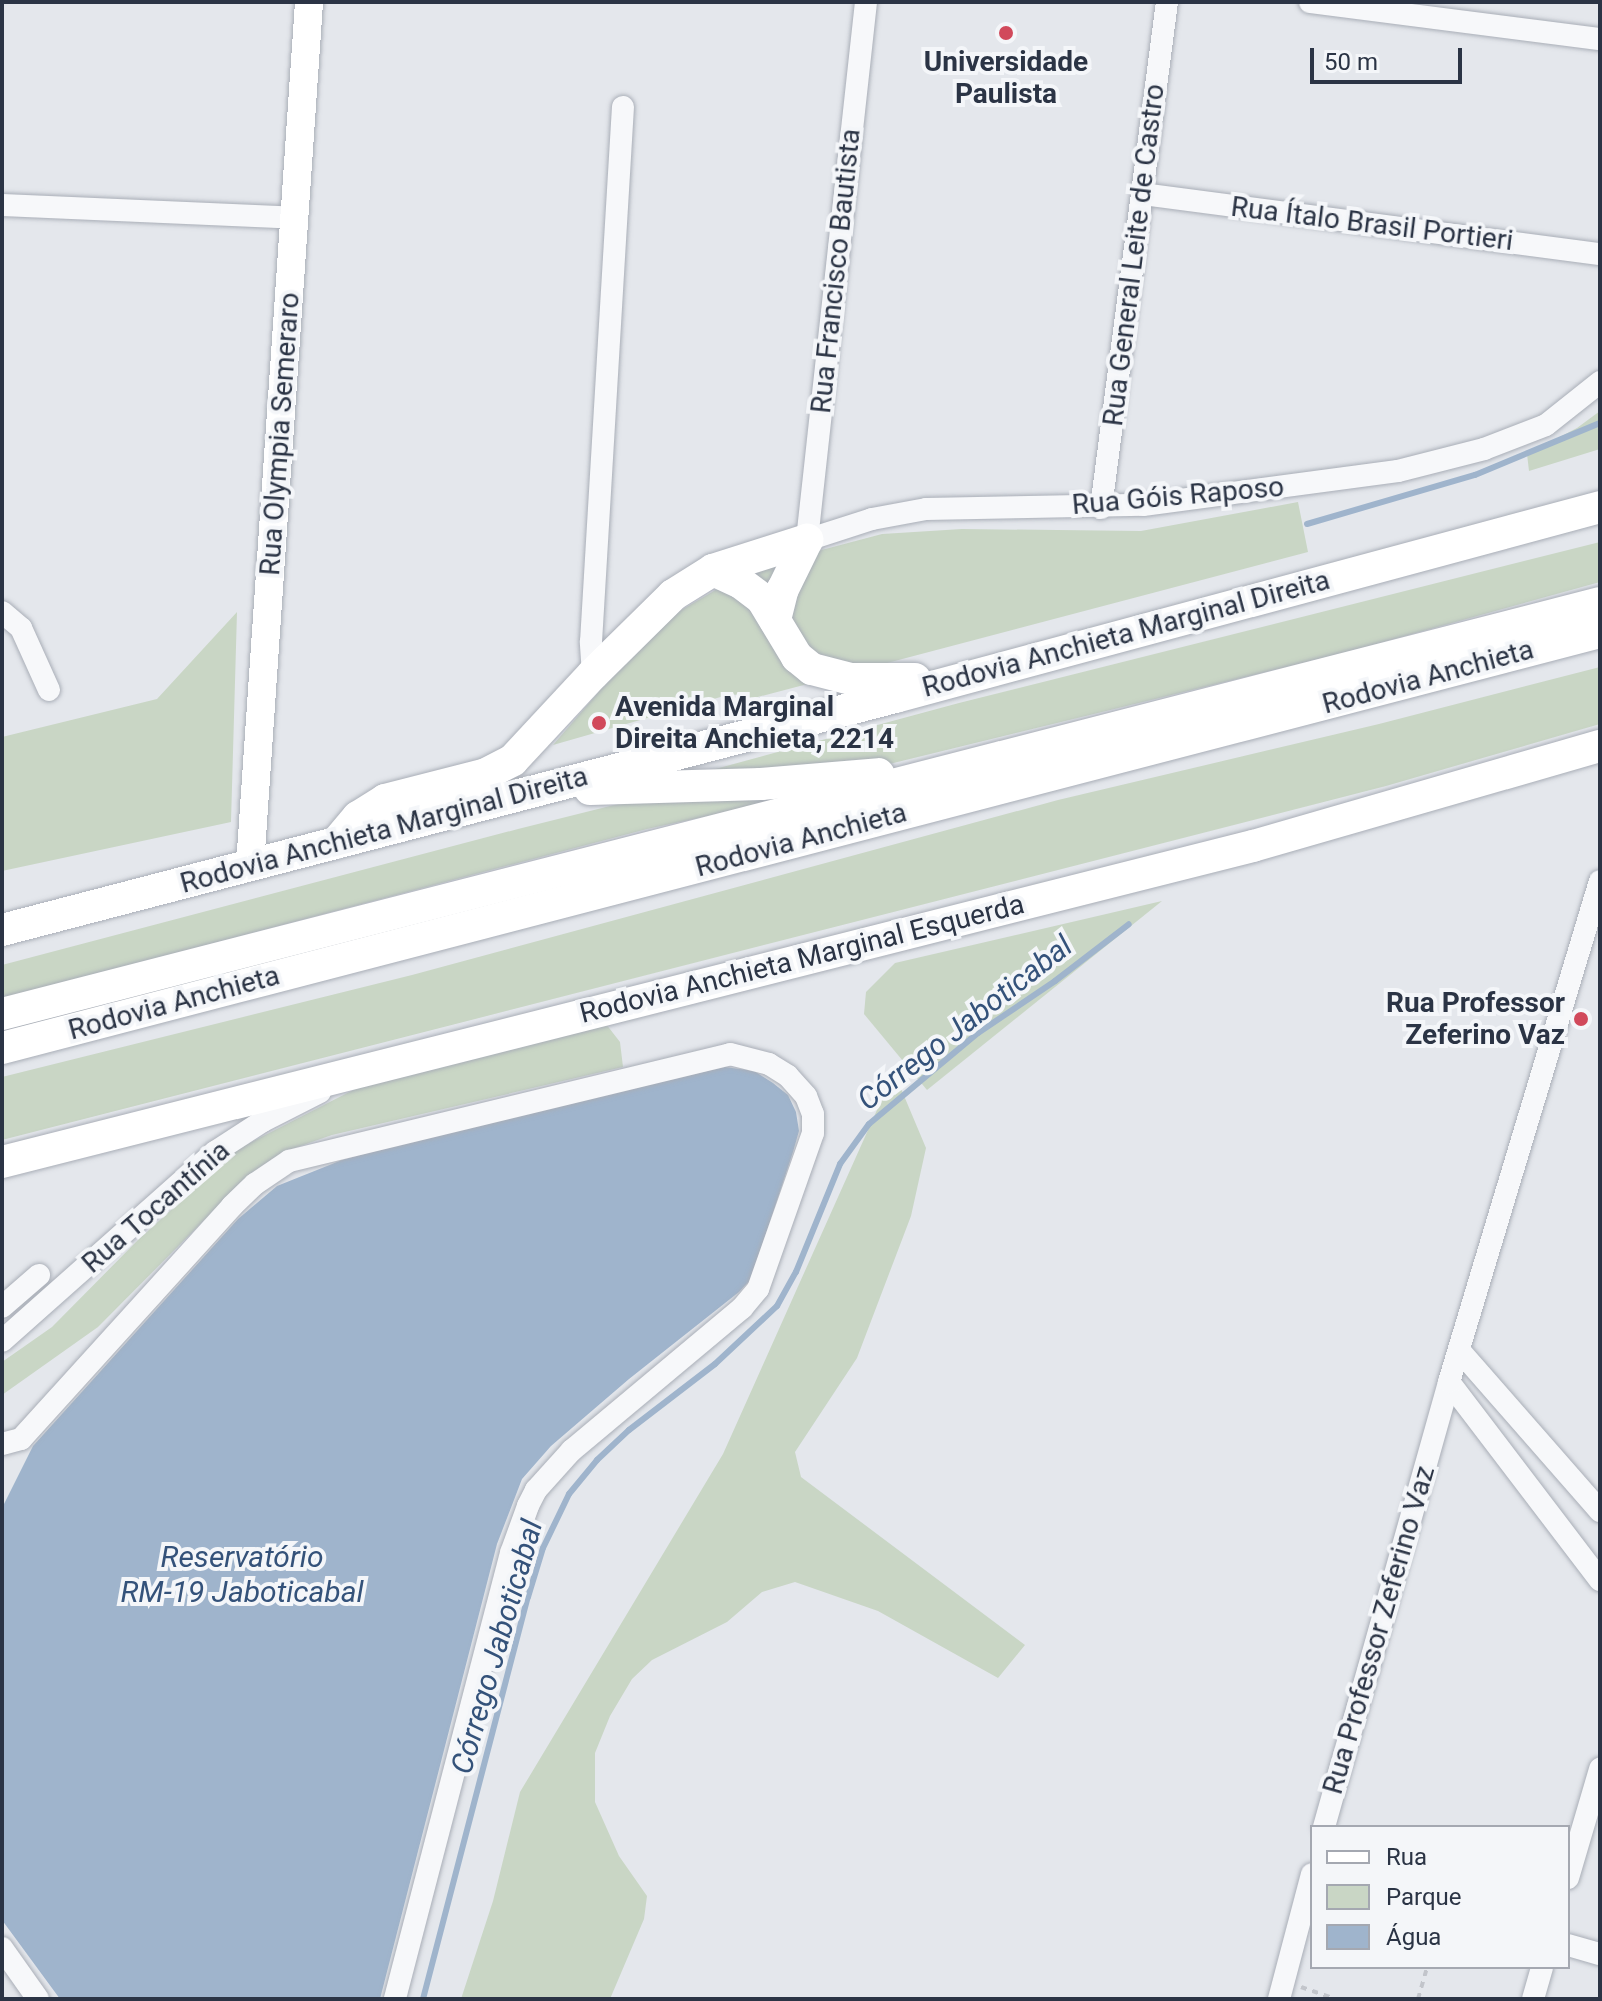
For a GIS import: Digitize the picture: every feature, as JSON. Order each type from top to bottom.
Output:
[{"type":"highway","name":"Rodovia Anchieta Marginal Direita","points":[[2,930],[895,697],[1600,507]]},
{"type":"highway","points":[[336,843],[358,817],[385,800],[486,774],[513,760],[593,674],[673,595],[713,570],[807,540]]},
{"type":"highway","points":[[775,620],[783,589],[807,540]]},
{"type":"highway","points":[[713,570],[762,599],[797,657],[812,669],[836,678],[957,678]]},
{"type":"highway","name":"Rodovia Anchieta","points":[[2,1014],[993,762],[1600,603]]},
{"type":"highway","name":"Rodovia Anchieta","points":[[2,1048],[1600,632]]},
{"type":"highway","name":"Rodovia Anchieta Marginal Esquerda","points":[[2,1162],[1253,846],[1600,746]]},
{"type":"highway","points":[[527,791],[816,781],[993,762]]},
{"type":"main road","name":"Rua Olympia Semeraro","points":[[250,866],[309,2]]},
{"type":"street","name":"Rua Francisco Bautista","points":[[807,540],[866,2]]},
{"type":"street","name":"Rua General Leite de Castro","points":[[1101,508],[1167,2]]},
{"type":"street","points":[[1310,2],[1600,39]]},
{"type":"street","points":[[593,674],[592,626],[623,107]]},
{"type":"street","name":"Rua Ítalo Brasil Portieri","points":[[1143,194],[1600,254]]},
{"type":"street","points":[[2,205],[296,218]]},
{"type":"street","name":"Rua Góis Raposo","points":[[807,540],[872,519],[926,509],[1101,508],[1177,502],[1398,471],[1484,449],[1546,425],[1600,382]]},
{"type":"street","points":[[2,612],[21,628],[49,690]]},
{"type":"street","name":"Rua Professor Zeferino Vaz","points":[[1325,1825],[1449,1382],[1600,881]]},
{"type":"street","points":[[2,1444],[21,1439],[232,1206],[255,1184],[289,1161],[730,1054],[769,1064],[788,1076],[806,1096],[813,1114],[813,1133],[758,1289],[742,1308],[572,1450],[536,1490],[528,1506],[507,1566],[395,1999]]},
{"type":"street","name":"Rua Tocantínia","points":[[2,1341],[215,1152],[263,1121],[365,1069]]},
{"type":"street","name":"Rua Tocantínia","points":[[2,1307],[39,1275]]},
{"type":"street","points":[[1459,1350],[1600,1511]]},
{"type":"street","points":[[1449,1382],[1600,1580]]},
{"type":"street","points":[[1570,1871],[1600,1769]]},
{"type":"street","points":[[1281,1990],[1310,1881]]},
{"type":"street","points":[[1570,1946],[1600,1954]]},
{"type":"street","points":[[2,1948],[38,1999]]},
{"type":"street","points":[[1533,1999],[1541,1969]]},
{"type":"path","points":[[1418,1999],[1426,1969]]},
{"type":"path","points":[[1281,1990],[1336,1999]]},
{"type":"green space","points":[[1600,411],[1600,449],[1529,471],[1527,454],[1577,428]]},
{"type":"green space","points":[[1298,502],[1308,552],[754,698],[731,694],[553,745],[602,688],[678,612],[753,568],[882,534],[962,529],[1141,531]]},
{"type":"green space","points":[[1600,542],[1600,582],[1344,653],[873,768],[682,778],[959,703]]},
{"type":"green space","points":[[237,612],[231,822],[2,871],[2,737],[157,699]]},
{"type":"green space","points":[[1600,667],[1600,724],[1386,786],[2,1140],[2,1077],[412,975],[1058,800],[1379,724]]},
{"type":"green space","points":[[820,792],[647,829],[2,999],[2,965],[518,829],[626,802]]},
{"type":"green space","points":[[1162,901],[927,1090],[864,1014],[866,992],[895,963]]},
{"type":"green space","points":[[606,1024],[620,1042],[623,1067],[332,1135],[289,1150],[245,1179],[98,1327],[2,1395],[2,1362],[52,1327],[138,1240],[238,1149],[361,1086]]},
{"type":"green space","points":[[894,1072],[926,1148],[911,1216],[857,1358],[795,1452],[801,1477],[1025,1645],[998,1678],[878,1611],[795,1582],[762,1592],[727,1622],[652,1660],[632,1679],[610,1716],[595,1753],[595,1802],[619,1856],[647,1896],[644,1919],[610,1999],[461,1999],[493,1901],[520,1792],[723,1454]]},
{"type":"water","name":"Reservatório RM-19 Jaboticabal","points":[[725,1067],[754,1071],[788,1095],[796,1112],[799,1131],[751,1279],[551,1446],[522,1479],[497,1544],[380,1999],[60,1999],[2,1920],[2,1508],[33,1446],[238,1219],[277,1186],[342,1160],[437,1134]]},
{"type":"waterway","name":"Córrego Jaboticabal","points":[[1307,524],[1475,475],[1600,423]]},
{"type":"waterway","name":"Córrego Jaboticabal","points":[[423,1999],[528,1597],[543,1548],[569,1494],[597,1460],[629,1430],[715,1364],[777,1306],[796,1272],[840,1164],[869,1124],[978,1033],[1055,981],[1129,924]]},
{"type":"place","name":"Universidade Paulista","points":[[1006,33]]},
{"type":"place","name":"Avenida Marginal Direita Anchieta, 2214","points":[[599,723]]},
{"type":"place","name":"Rua Professor Zeferino Vaz","points":[[1581,1019]]}]
